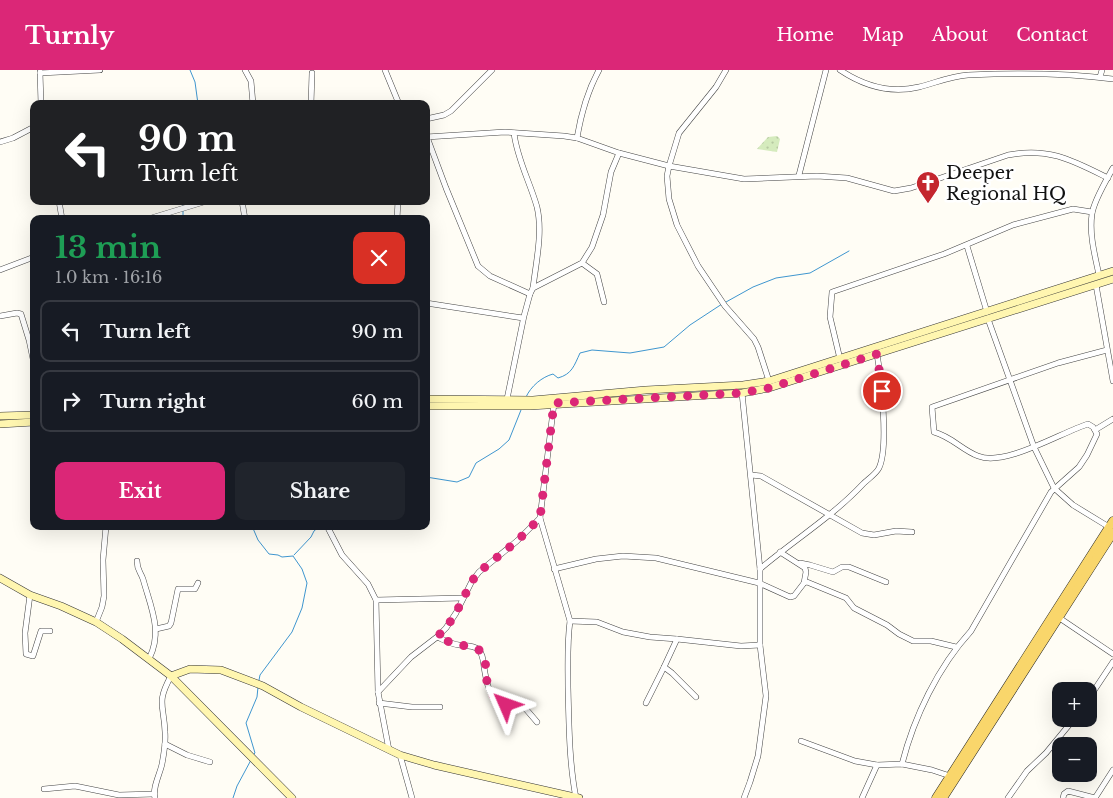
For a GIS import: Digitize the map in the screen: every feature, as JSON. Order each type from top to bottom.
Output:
[{"type":"main road","points":[[430,400],[554,403],[769,381],[987,315],[1113,271]]},
{"type":"main road","points":[[1037,299],[1113,279]]},
{"type":"main road","points":[[532,403],[647,394],[742,393],[769,388],[877,354],[921,336]]},
{"type":"main road","points":[[430,406],[507,399],[516,402]]},
{"type":"main road","points":[[0,416],[30,415]]},
{"type":"main road","points":[[0,424],[30,422]]},
{"type":"main road","points":[[943,798],[1058,617],[1112,527]]},
{"type":"main road","points":[[936,798],[1112,527]]},
{"type":"main road","points":[[0,578],[30,595],[61,606],[96,622],[149,659],[171,676],[292,798]]},
{"type":"main road","points":[[171,676],[190,669],[208,668],[221,670],[264,686],[301,707],[400,755],[434,766],[577,798]]},
{"type":"street","points":[[40,100],[40,72],[100,70]]},
{"type":"street","points":[[245,70],[252,81],[253,100]]},
{"type":"street","points":[[385,70],[397,100]]},
{"type":"street","points":[[430,119],[437,118],[451,111],[492,70]]},
{"type":"street","points":[[576,138],[581,113],[591,84],[599,70]]},
{"type":"street","points":[[726,70],[716,88],[682,128],[667,176],[669,199],[677,225],[698,266],[725,306],[754,339],[761,354],[769,381]]},
{"type":"street","points":[[799,175],[826,70]]},
{"type":"street","points":[[840,70],[858,81],[881,89],[893,90],[920,86],[964,73],[1100,77],[1113,80]]},
{"type":"street","points":[[1100,77],[1102,70]]},
{"type":"street","points":[[311,100],[312,73]]},
{"type":"street","points":[[0,142],[14,138],[30,129]]},
{"type":"street","points":[[507,399],[523,318],[533,288],[539,232],[538,216],[516,148],[514,133]]},
{"type":"street","points":[[430,137],[514,133],[576,138],[619,153],[669,166],[744,179],[799,175],[848,178],[894,191],[911,188],[1008,155],[1033,152],[1061,156],[1108,178]]},
{"type":"street","points":[[430,145],[478,266],[490,276],[530,294]]},
{"type":"street","points":[[533,288],[582,263],[592,247],[603,215],[611,172],[619,153]]},
{"type":"street","points":[[1099,275],[1092,243],[1092,212],[1113,168]]},
{"type":"street","points":[[163,215],[195,205]]},
{"type":"street","points":[[840,359],[831,327],[832,292],[967,246],[1013,226],[1073,209],[1092,212]]},
{"type":"street","points":[[967,246],[987,315],[1010,381],[1034,447],[1054,488],[1073,505],[1112,527]]},
{"type":"street","points":[[0,270],[30,258]]},
{"type":"street","points":[[582,263],[598,274],[604,302]]},
{"type":"street","points":[[1096,285],[1113,381]]},
{"type":"street","points":[[430,303],[523,318]]},
{"type":"street","points":[[0,316],[21,314],[30,345]]},
{"type":"street","points":[[902,764],[913,729],[942,670],[975,624],[1054,488],[1068,478],[1087,456],[1097,434],[1090,425],[1085,425],[1034,447],[1001,458],[989,459],[977,456],[947,435],[934,432],[932,407],[1058,363],[1107,350]]},
{"type":"street","points":[[760,569],[830,515],[879,468],[882,453],[882,391],[877,354]]},
{"type":"street","points":[[742,393],[760,569],[760,645],[766,696],[758,756],[744,798]]},
{"type":"street","points":[[554,403],[540,518],[570,621],[568,637],[568,716],[573,782],[577,798]]},
{"type":"street","points":[[1095,430],[1113,419]]},
{"type":"street","points":[[751,475],[761,476],[862,533],[874,535],[896,531],[912,532]]},
{"type":"street","points":[[378,692],[411,657],[446,628],[479,572],[517,541],[540,518]]},
{"type":"street","points":[[96,622],[104,596],[103,560],[106,530]]},
{"type":"street","points":[[329,530],[342,555],[368,584],[376,600],[378,692],[389,750]]},
{"type":"street","points":[[780,552],[800,563],[833,572],[842,567],[849,568],[886,582]]},
{"type":"street","points":[[554,569],[596,559],[623,556],[656,558],[759,583],[790,597],[794,596],[804,583],[806,572],[800,563]]},
{"type":"street","points":[[137,561],[137,569],[142,577],[156,629],[155,648],[149,659]]},
{"type":"street","points":[[804,583],[807,582],[846,598],[850,605],[861,613],[872,616],[887,624],[899,634],[913,640],[931,641],[956,648]]},
{"type":"street","points":[[156,629],[169,626],[171,623],[178,589],[195,589],[198,583]]},
{"type":"street","points":[[30,595],[25,633],[26,654],[33,656],[41,631],[50,631]]},
{"type":"street","points":[[376,600],[463,598]]},
{"type":"street","points":[[1058,617],[1113,654]]},
{"type":"street","points":[[570,621],[597,622],[623,632],[650,638],[741,646],[760,645]]},
{"type":"street","points":[[437,637],[457,645],[474,647],[479,650],[483,656],[487,686],[497,701],[506,705],[525,708],[537,722]]},
{"type":"street","points":[[646,703],[677,639]]},
{"type":"street","points":[[1097,686],[1113,662]]},
{"type":"street","points":[[664,667],[696,697]]},
{"type":"street","points":[[44,790],[75,786],[119,795],[155,796],[165,744],[161,701],[163,689],[171,676]]},
{"type":"street","points":[[380,704],[440,707]]},
{"type":"street","points":[[1008,798],[1027,771],[1046,754],[1068,727]]},
{"type":"street","points":[[801,741],[846,758],[876,765],[902,764],[950,776]]},
{"type":"street","points":[[165,744],[187,755],[210,762]]},
{"type":"street","points":[[400,755],[412,798]]},
{"type":"street","points":[[862,798],[876,765]]},
{"type":"street","points":[[1063,798],[1064,794],[1068,791],[1095,798],[1113,770]]},
{"type":"green space","points":[[777,136],[780,139],[777,152],[757,149],[768,137]]},
{"type":"waterway","points":[[190,70],[195,82],[197,100]]},
{"type":"waterway","points":[[183,210],[183,215]]},
{"type":"waterway","points":[[726,302],[753,287],[776,278],[810,273],[849,251]]},
{"type":"waterway","points":[[526,397],[534,386],[545,377],[553,374],[558,378],[566,374],[572,369],[580,353],[592,350],[630,353],[664,347],[690,325],[722,304]]},
{"type":"waterway","points":[[430,478],[457,482],[469,477],[476,463],[499,449],[509,440],[521,410]]},
{"type":"waterway","points":[[254,530],[258,540],[269,554],[282,557],[293,556],[302,569],[307,583],[302,608],[292,632],[260,675],[259,680]]},
{"type":"waterway","points":[[294,555],[315,530]]},
{"type":"waterway","points":[[254,754],[246,723],[257,697],[258,687]]},
{"type":"waterway","points":[[233,798],[237,786],[251,760]]},
{"type":"place","name":"Deeper Regional HQ","points":[[928,204]]},
{"type":"route","points":[[506,705],[497,701],[487,686],[483,656],[479,650],[474,647],[457,645],[437,637],[456,613],[472,581],[479,572],[517,541],[540,518],[554,403],[742,393],[769,388],[877,354],[882,391]]}]
